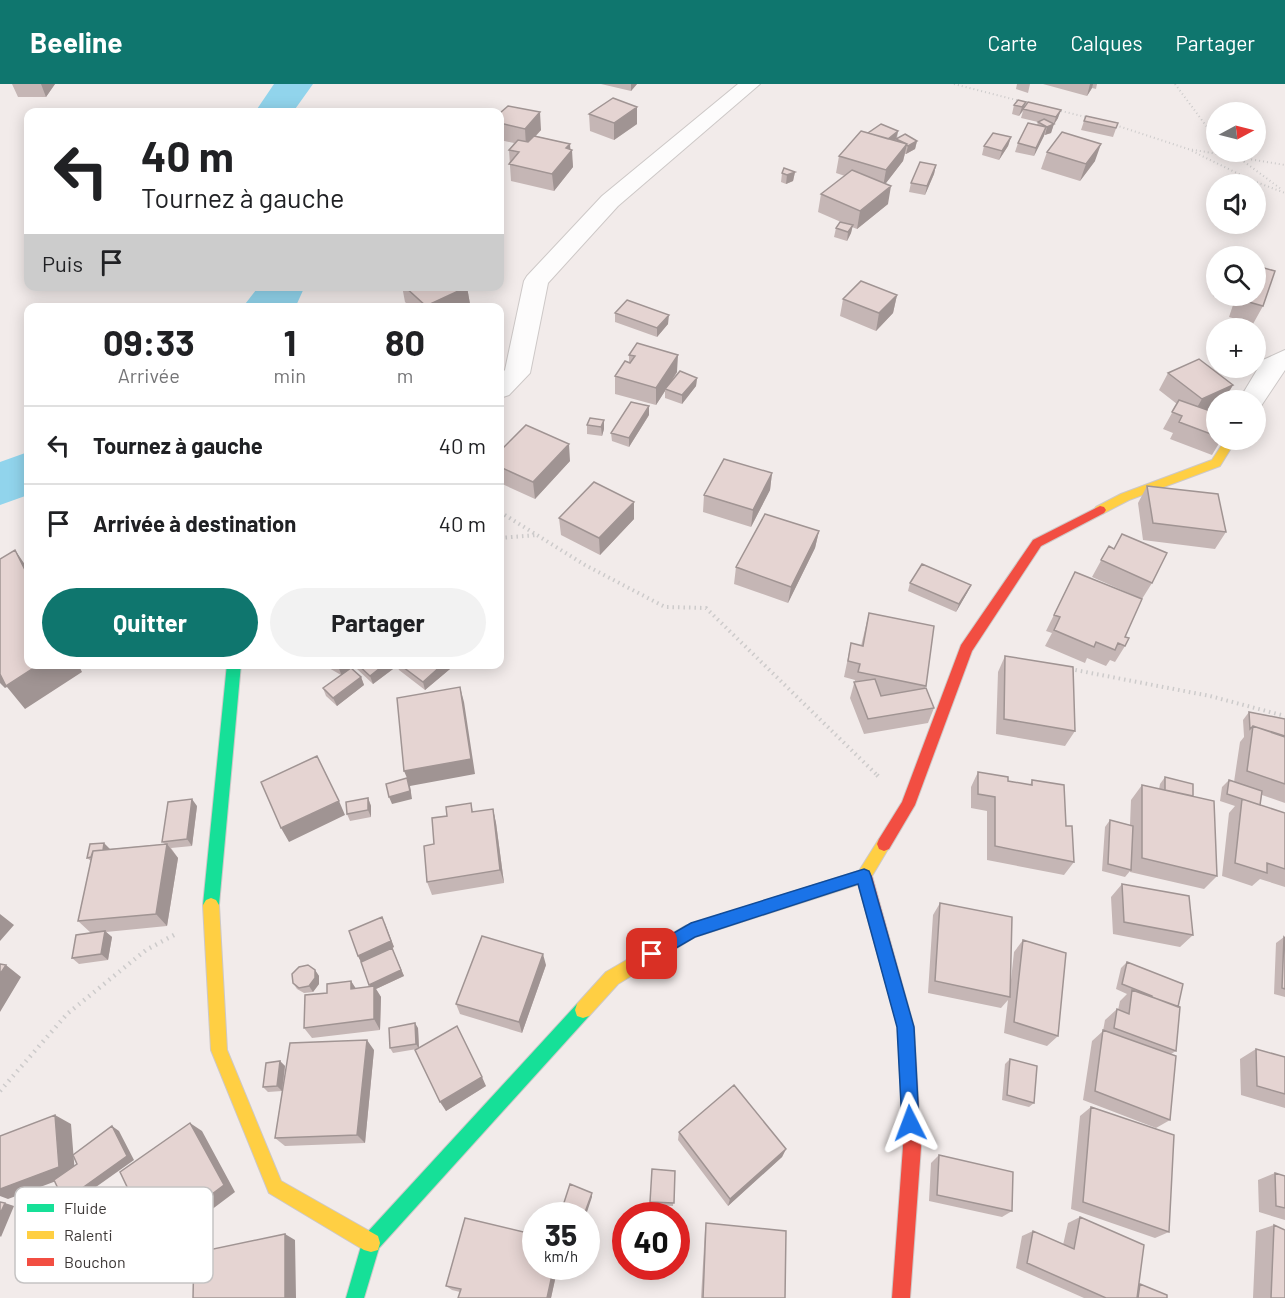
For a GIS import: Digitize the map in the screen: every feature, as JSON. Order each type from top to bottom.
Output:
[{"type":"street","points":[[504,385],[517,373],[536,281],[610,201],[750,84]]},
{"type":"street","points":[[1258,390],[1272,366],[1285,358]]},
{"type":"street","points":[[355,1298],[371,1244],[612,978],[691,931],[864,876],[908,805],[966,649],[1037,543],[1125,498],[1216,463],[1224,450]]},
{"type":"street","points":[[234,669],[210,915],[219,1050],[275,1187],[371,1244]]},
{"type":"street","points":[[864,876],[906,1027],[912,1147],[900,1298]]},
{"type":"path","points":[[954,84],[1034,104]]},
{"type":"path","points":[[1175,84],[1206,126]]},
{"type":"path","points":[[1057,110],[1091,118]]},
{"type":"path","points":[[1102,121],[1136,130],[1188,149],[1251,180],[1285,193]]},
{"type":"path","points":[[1188,149],[1206,152]]},
{"type":"path","points":[[1266,161],[1285,165]]},
{"type":"path","points":[[1245,162],[1285,193]]},
{"type":"path","points":[[504,514],[585,565],[665,607],[706,608],[908,805]]},
{"type":"path","points":[[504,538],[537,535]]},
{"type":"path","points":[[1059,667],[1210,696],[1285,716]]},
{"type":"path","points":[[0,1091],[67,1014],[146,950],[210,915]]},
{"type":"building","points":[[613,98],[637,107],[614,123],[589,114]]},
{"type":"building","points":[[1018,100],[1026,102],[1022,107],[1014,105]]},
{"type":"building","points":[[1028,102],[1061,110],[1056,117],[1023,109]]},
{"type":"building","points":[[508,106],[540,112],[525,129],[504,124],[504,110]]},
{"type":"building","points":[[1086,116],[1118,123],[1116,128],[1084,121]]},
{"type":"building","points":[[1044,119],[1054,124],[1047,127],[1038,122]]},
{"type":"building","points":[[1028,123],[1046,127],[1036,148],[1018,143]]},
{"type":"building","points":[[881,124],[898,131],[888,139],[868,133]]},
{"type":"building","points":[[861,131],[907,144],[886,170],[839,156]]},
{"type":"building","points":[[1062,132],[1101,144],[1086,164],[1047,152]]},
{"type":"building","points":[[993,133],[1011,137],[1002,151],[984,146]]},
{"type":"building","points":[[905,134],[917,141],[908,146],[896,139]]},
{"type":"building","points":[[534,136],[570,144],[566,148],[572,150],[552,174],[509,164],[519,152],[509,150],[518,140],[528,142]]},
{"type":"building","points":[[920,162],[936,165],[927,186],[911,183]]},
{"type":"building","points":[[784,168],[795,172],[787,175],[782,173]]},
{"type":"building","points":[[852,170],[891,186],[860,211],[821,194]]},
{"type":"building","points":[[840,222],[853,225],[848,232],[836,228]]},
{"type":"building","points":[[1266,268],[1275,271],[1266,297]]},
{"type":"building","points":[[861,281],[897,295],[879,313],[843,299]]},
{"type":"building","points":[[410,291],[458,291],[432,303],[423,303]]},
{"type":"building","points":[[627,300],[669,315],[657,328],[615,313]]},
{"type":"building","points":[[637,343],[678,355],[656,388],[615,376],[625,361],[630,363],[635,356],[629,355]]},
{"type":"building","points":[[1199,359],[1206,364],[1206,378],[1224,378],[1233,385],[1222,390],[1206,390],[1206,397],[1202,399],[1168,373]]},
{"type":"building","points":[[680,371],[697,378],[682,395],[665,389]]},
{"type":"building","points":[[1179,400],[1206,409],[1206,432],[1179,422],[1182,416],[1172,412]]},
{"type":"building","points":[[631,402],[649,406],[629,438],[611,433]]},
{"type":"building","points":[[590,418],[604,420],[601,427],[587,425]]},
{"type":"building","points":[[526,425],[569,444],[533,482],[504,469],[504,447]]},
{"type":"building","points":[[724,459],[772,473],[753,510],[704,495]]},
{"type":"building","points":[[594,482],[634,502],[599,538],[559,518]]},
{"type":"building","points":[[1147,486],[1218,494],[1226,532],[1153,523]]},
{"type":"building","points":[[765,514],[819,531],[791,587],[736,567]]},
{"type":"building","points":[[1122,534],[1167,553],[1152,583],[1101,560],[1109,546],[1114,549]]},
{"type":"building","points":[[15,550],[24,568],[24,669],[32,669],[6,686],[0,674],[0,559]]},
{"type":"building","points":[[922,564],[971,585],[959,604],[910,583]]},
{"type":"building","points":[[1075,572],[1142,599],[1125,637],[1129,638],[1125,646],[1118,643],[1115,650],[1096,642],[1094,647],[1054,630],[1060,617],[1054,615]]},
{"type":"building","points":[[869,613],[934,626],[926,686],[858,672],[860,664],[848,661],[851,643],[863,646]]},
{"type":"building","points":[[1005,656],[1073,667],[1075,731],[1004,719]]},
{"type":"building","points":[[350,669],[361,677],[333,698],[323,688]]},
{"type":"building","points":[[362,669],[379,669],[370,676]]},
{"type":"building","points":[[406,669],[437,669],[423,682]]},
{"type":"building","points":[[875,679],[881,696],[926,688],[934,708],[868,719],[854,682]]},
{"type":"building","points":[[460,687],[471,759],[404,771],[397,698]]},
{"type":"building","points":[[1249,712],[1285,719],[1285,736],[1253,726],[1250,729]]},
{"type":"building","points":[[1253,726],[1285,737],[1285,784],[1247,771]]},
{"type":"building","points":[[317,756],[339,801],[281,828],[261,782]]},
{"type":"building","points":[[978,772],[1008,777],[1008,781],[1032,785],[1032,780],[1064,785],[1066,826],[1072,826],[1074,862],[995,846],[995,797],[978,794]]},
{"type":"building","points":[[1165,777],[1193,784],[1193,796],[1165,790]]},
{"type":"building","points":[[407,778],[410,791],[389,797],[386,784]]},
{"type":"building","points":[[1229,780],[1262,791],[1260,805],[1227,794]]},
{"type":"building","points":[[1142,785],[1214,801],[1217,876],[1142,858]]},
{"type":"building","points":[[368,798],[368,810],[347,814],[346,802]]},
{"type":"building","points":[[192,799],[187,839],[162,842],[168,802]]},
{"type":"building","points":[[1242,799],[1285,813],[1285,869],[1267,863],[1267,873],[1235,863]]},
{"type":"building","points":[[471,803],[472,812],[493,809],[500,870],[427,882],[424,846],[434,844],[432,818],[447,816],[446,807]]},
{"type":"building","points":[[1110,820],[1133,826],[1131,870],[1108,864]]},
{"type":"building","points":[[104,843],[103,850],[93,851],[91,857],[87,858],[90,844]]},
{"type":"building","points":[[167,844],[156,914],[78,921],[93,851]]},
{"type":"building","points":[[1122,884],[1189,896],[1193,935],[1124,922]]},
{"type":"building","points":[[940,903],[1012,917],[1010,997],[935,981]]},
{"type":"building","points":[[382,917],[391,941],[358,956],[349,931]]},
{"type":"building","points":[[105,931],[101,954],[72,958],[76,935]]},
{"type":"building","points":[[482,936],[543,954],[519,1022],[456,1004]]},
{"type":"building","points":[[1285,938],[1285,989],[1282,988]]},
{"type":"building","points":[[1023,940],[1066,953],[1058,1036],[1014,1022]]},
{"type":"building","points":[[392,948],[401,970],[369,985],[361,962]]},
{"type":"building","points":[[1127,962],[1183,984],[1178,1007],[1122,984]]},
{"type":"building","points":[[0,964],[6,965],[0,974]]},
{"type":"building","points":[[308,965],[315,970],[315,978],[309,986],[299,988],[293,983],[292,974],[299,967]]},
{"type":"building","points":[[351,981],[351,989],[374,986],[374,1019],[304,1028],[305,995],[327,993],[327,984]]},
{"type":"building","points":[[1132,990],[1180,1007],[1176,1051],[1114,1028],[1117,1009],[1129,1014]]},
{"type":"building","points":[[415,1023],[416,1044],[390,1048],[389,1028]]},
{"type":"building","points":[[457,1026],[482,1077],[440,1102],[415,1050]]},
{"type":"building","points":[[1103,1030],[1176,1056],[1170,1120],[1095,1091]]},
{"type":"building","points":[[367,1040],[357,1135],[275,1138],[290,1043]]},
{"type":"building","points":[[1256,1049],[1285,1057],[1285,1094],[1257,1086]]},
{"type":"building","points":[[1010,1059],[1037,1066],[1034,1103],[1007,1095]]},
{"type":"building","points":[[280,1061],[277,1086],[263,1087],[266,1063]]},
{"type":"building","points":[[734,1085],[786,1149],[730,1199],[679,1132]]},
{"type":"building","points":[[1091,1107],[1174,1135],[1169,1232],[1083,1202]]},
{"type":"building","points":[[55,1115],[59,1167],[0,1189],[0,1136]]},
{"type":"building","points":[[190,1123],[224,1185],[213,1193],[213,1187],[127,1187],[120,1172]]},
{"type":"building","points":[[112,1126],[127,1156],[84,1187],[57,1187],[54,1180],[77,1164],[73,1155]]},
{"type":"building","points":[[939,1155],[1013,1172],[1012,1211],[937,1195]]},
{"type":"building","points":[[652,1169],[675,1171],[674,1202],[650,1202]]},
{"type":"building","points":[[1275,1173],[1285,1176],[1285,1208],[1276,1206]]},
{"type":"building","points":[[570,1184],[592,1193],[589,1202],[564,1202]]},
{"type":"building","points":[[0,1202],[5,1203],[0,1214]]},
{"type":"building","points":[[1080,1217],[1144,1245],[1137,1298],[1106,1298],[1027,1263],[1033,1231],[1074,1249]]},
{"type":"building","points":[[465,1218],[522,1232],[522,1280],[551,1280],[547,1298],[458,1298],[461,1289],[446,1286]]},
{"type":"building","points":[[706,1223],[786,1231],[785,1298],[703,1298]]},
{"type":"building","points":[[1274,1225],[1285,1230],[1285,1298],[1271,1298]]},
{"type":"building","points":[[285,1234],[285,1298],[193,1298],[193,1283],[213,1283],[213,1249]]},
{"type":"building","points":[[1140,1284],[1167,1295],[1167,1298],[1138,1298]]},
{"type":"waterway","points":[[276,108],[294,84]]},
{"type":"waterway","points":[[272,303],[278,298],[280,291]]},
{"type":"waterway","points":[[0,486],[24,473]]},
{"type":"traffic: fast","points":[[211,905],[234,669]]},
{"type":"traffic: fast","points":[[355,1298],[371,1243],[583,1010]]},
{"type":"traffic: slow","points":[[1100,510],[1125,497],[1216,463],[1224,450]]},
{"type":"traffic: slow","points":[[583,1010],[612,978],[691,931],[864,876],[884,844]]},
{"type":"traffic: slow","points":[[211,905],[219,1050],[275,1187],[371,1243]]},
{"type":"traffic: jam","points":[[884,844],[908,805],[966,649],[1037,543],[1100,510]]},
{"type":"traffic: jam","points":[[864,876],[906,1027],[912,1147],[901,1298]]},
{"type":"route","points":[[652,954],[691,931],[864,876],[906,1027],[910,1123]]}]
